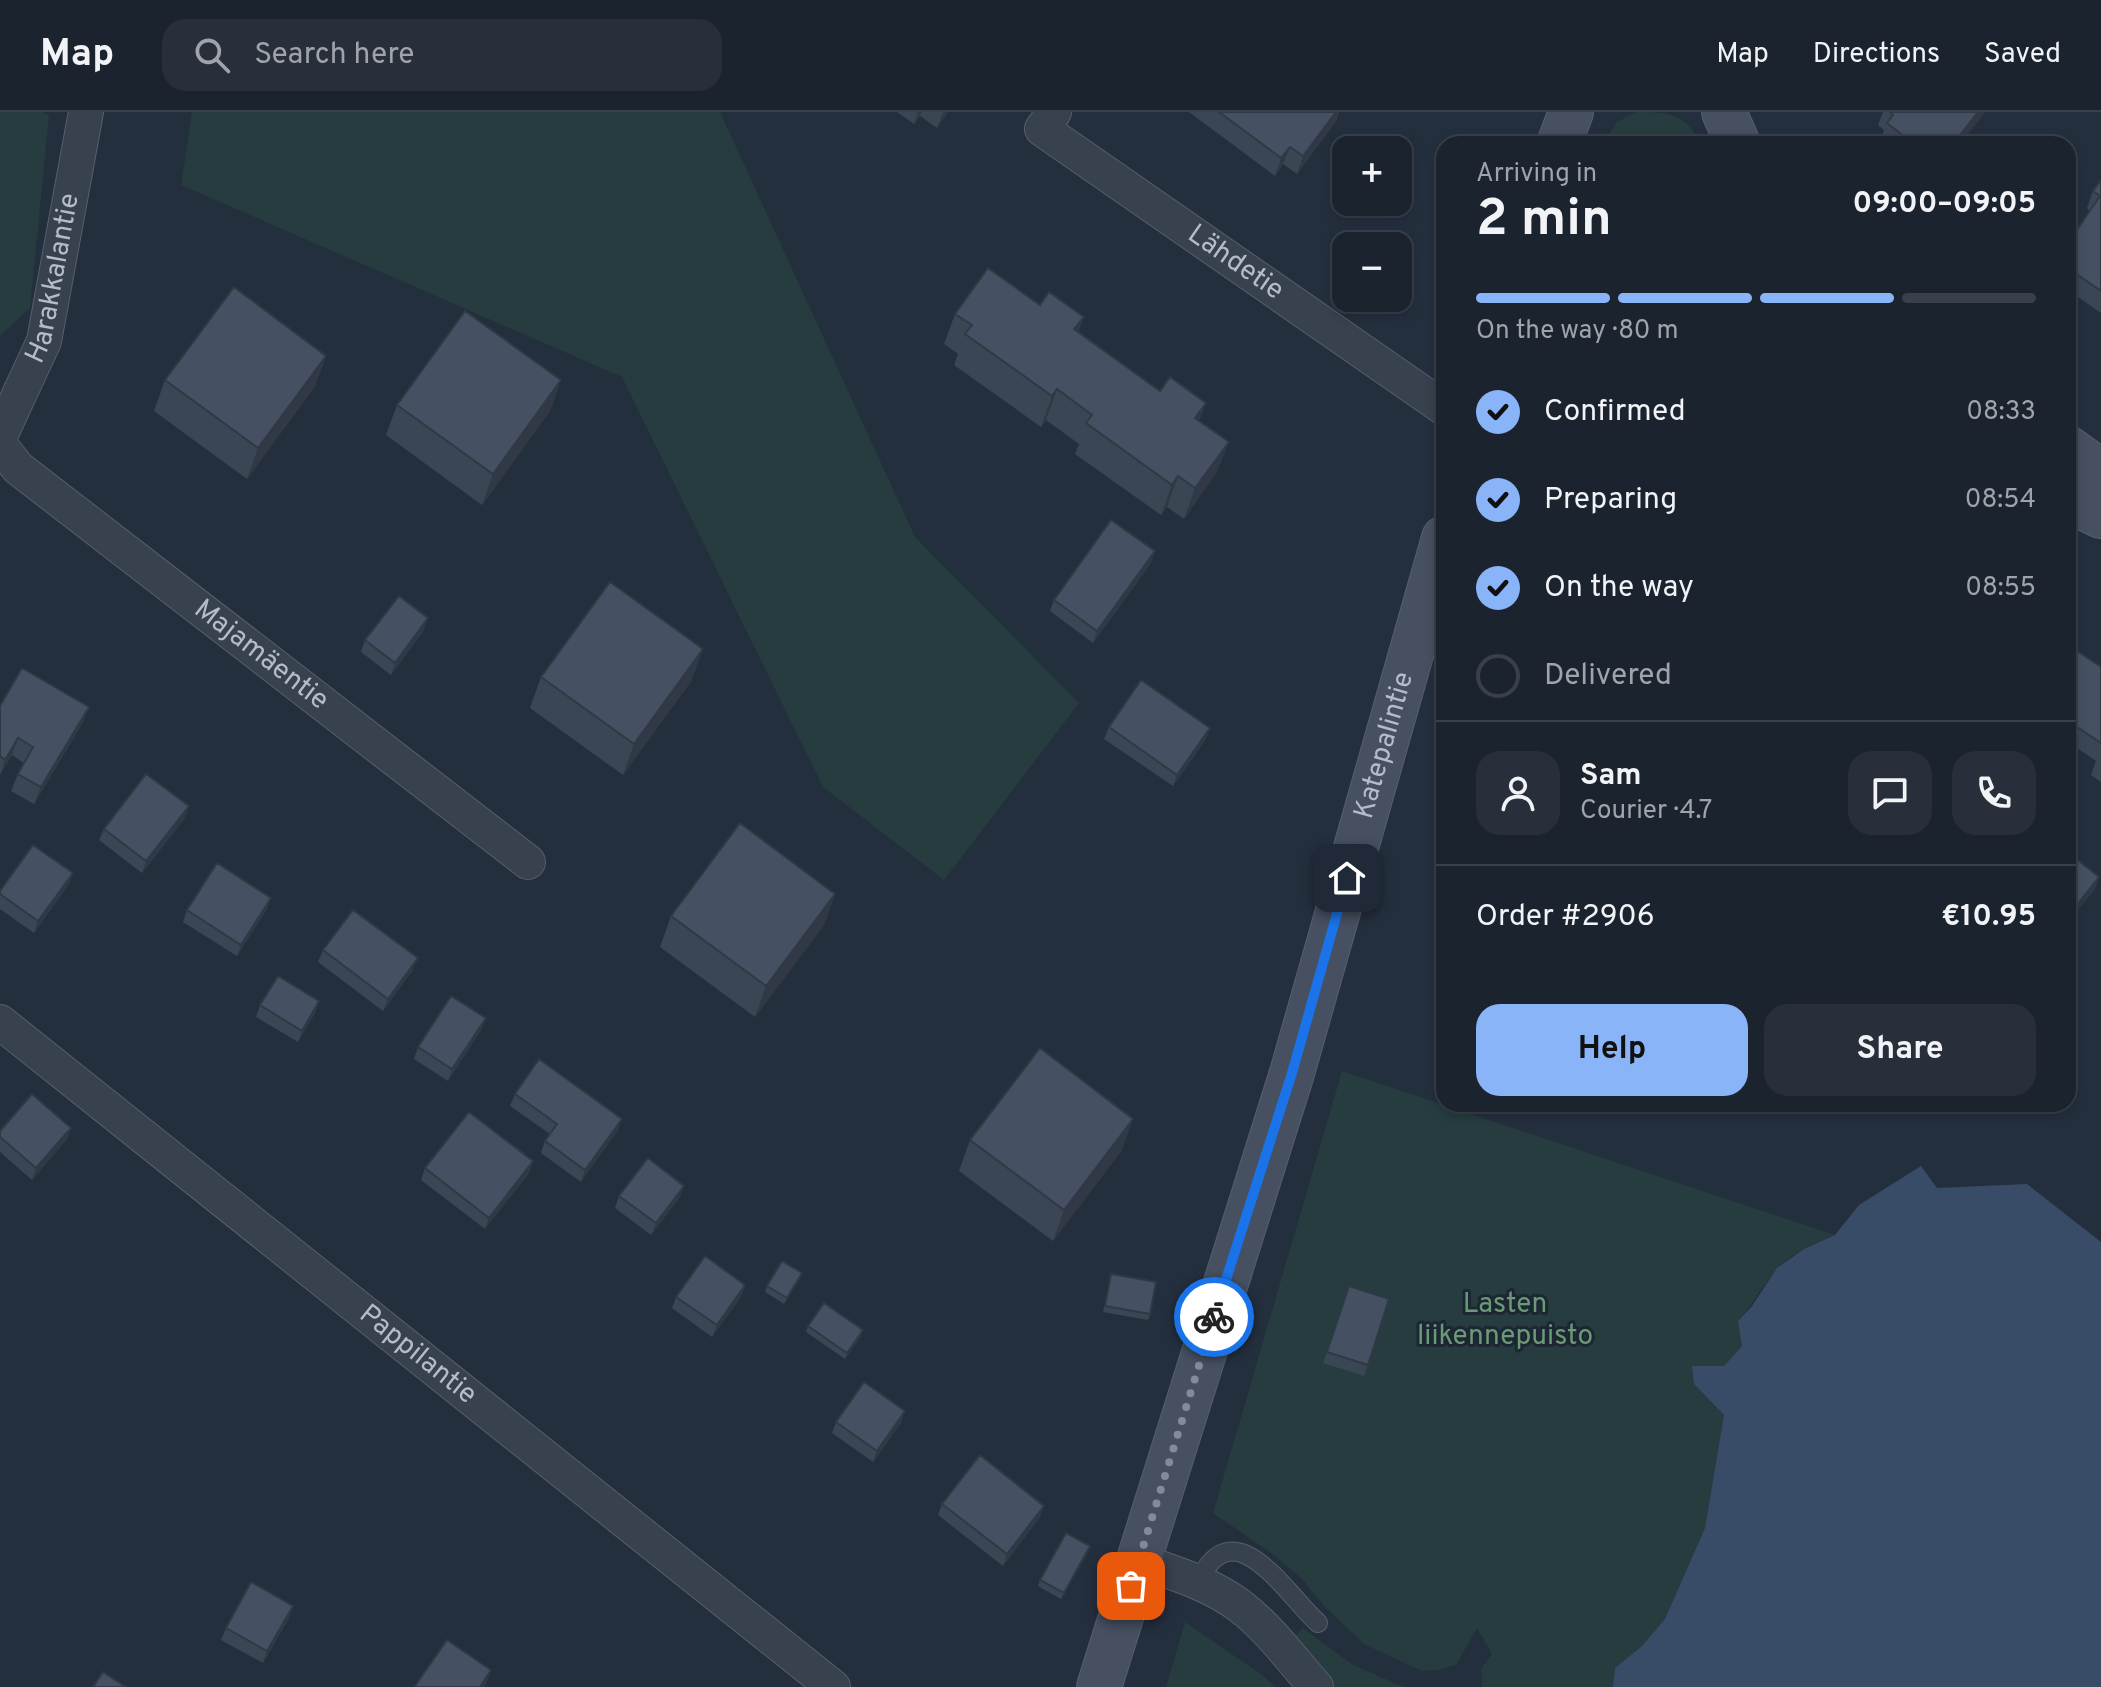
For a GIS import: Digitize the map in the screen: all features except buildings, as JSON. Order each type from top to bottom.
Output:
[{"type":"street","name":"Harakkalantie","points":[[0,436],[44,341],[86,112]]},
{"type":"street","name":"Lähdetie","points":[[1054,112],[1042,129],[1436,402]]},
{"type":"street","name":"Majamäentie","points":[[0,445],[18,468],[528,862]]},
{"type":"street","points":[[2076,454],[2101,472]]},
{"type":"street","points":[[2076,504],[2101,516]]},
{"type":"street","name":"Katepalintie","points":[[1099,1687],[1292,1073],[1436,572]]},
{"type":"street","name":"Pappilantie","points":[[0,1022],[833,1687]]},
{"type":"street","points":[[1139,1561],[1220,1593],[1250,1615],[1316,1687]]},
{"type":"lane","points":[[1198,1583],[1207,1563],[1224,1552],[1247,1553],[1279,1579],[1302,1609],[1318,1623]]},
{"type":"green space","points":[[0,112],[42,112],[49,116],[30,308],[0,336]]},
{"type":"green space","points":[[192,112],[720,112],[915,537],[1079,703],[944,880],[823,787],[622,377],[181,185]]},
{"type":"green space","points":[[1637,112],[1667,114],[1682,120],[1696,136],[1607,136],[1617,122]]},
{"type":"green space","name":"Lasten liikennepuisto","points":[[1342,1071],[1436,1102],[1436,1112],[1465,1112],[1835,1235],[1796,1254],[1776,1270],[1738,1321],[1743,1346],[1724,1367],[1694,1384],[1724,1415],[1705,1528],[1665,1620],[1642,1646],[1615,1668],[1613,1687],[1482,1687],[1481,1669],[1492,1654],[1477,1628],[1456,1665],[1422,1671],[1364,1644],[1324,1606],[1302,1579],[1274,1555],[1213,1513]]},
{"type":"green space","points":[[1185,1622],[1265,1677],[1275,1687],[1166,1687]]},
{"type":"green space","points":[[1303,1628],[1353,1665],[1404,1687],[1335,1687],[1290,1641]]},
{"type":"water","points":[[1921,1166],[1937,1188],[2027,1184],[2101,1242],[2101,1687],[1613,1687],[1615,1668],[1642,1646],[1665,1619],[1705,1528],[1724,1415],[1694,1384],[1692,1366],[1724,1366],[1742,1346],[1738,1321],[1777,1268],[1804,1249],[1835,1235],[1859,1205]]},
{"type":"way so far","points":[[1131,1586],[1214,1317]]},
{"type":"route","points":[[1214,1317],[1292,1073],[1347,878]]}]
